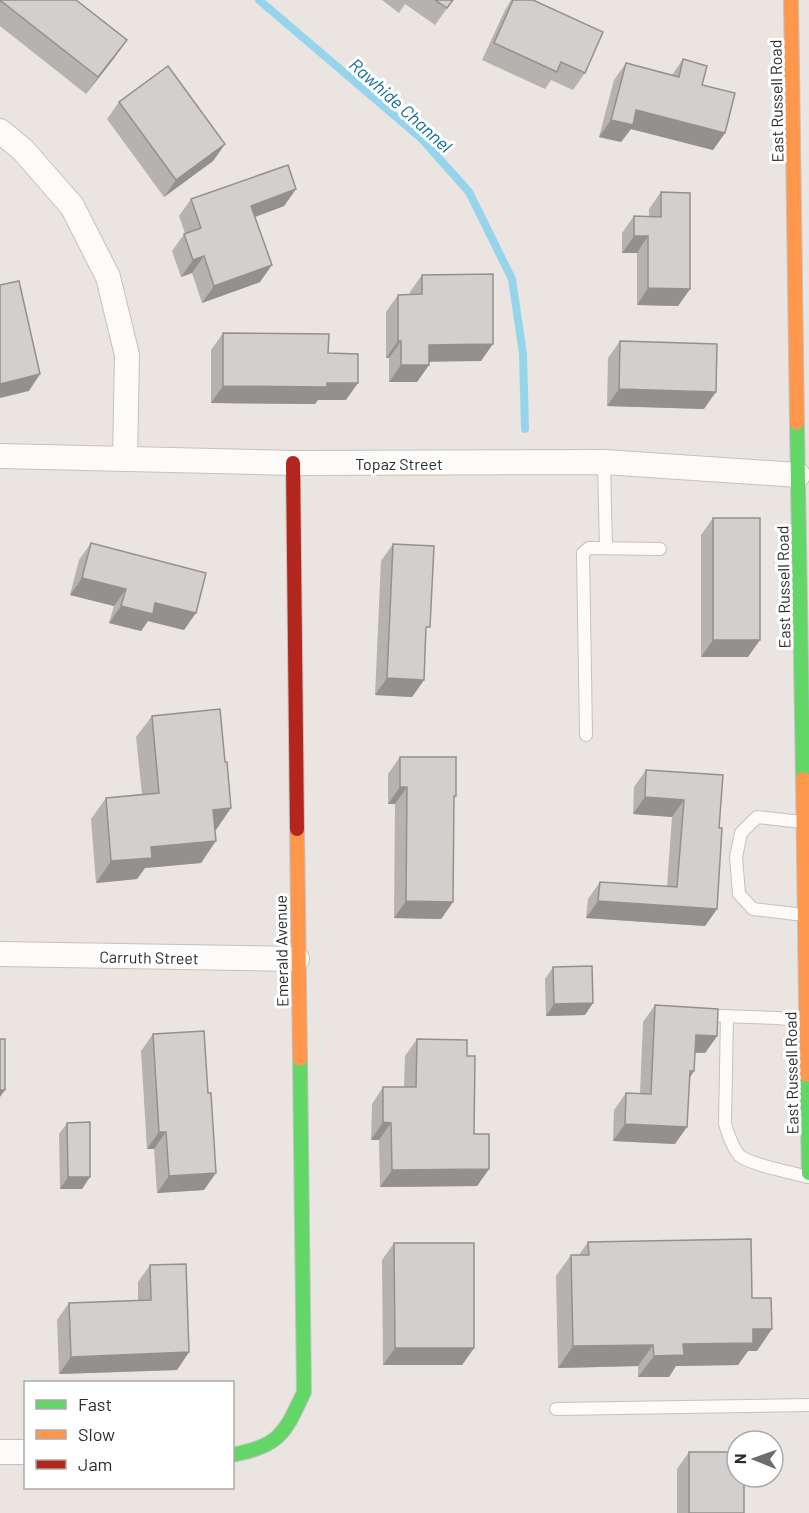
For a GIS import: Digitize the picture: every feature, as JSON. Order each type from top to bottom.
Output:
[{"type":"main road","name":"East Russell Road","points":[[791,0],[809,1173]]},
{"type":"main road","points":[[794,182],[808,221]]},
{"type":"main road","name":"Emerald Avenue","points":[[234,1455],[263,1449],[284,1435],[304,1392],[297,959],[293,463]]},
{"type":"street","points":[[0,131],[23,150],[72,206],[108,277],[127,356],[125,459]]},
{"type":"street","name":"Topaz Street","points":[[0,456],[293,463],[604,462],[798,475]]},
{"type":"street","name":"Carruth Street","points":[[0,954],[297,959]]},
{"type":"street","points":[[0,1452],[24,1452]]},
{"type":"lane","points":[[604,462],[606,548]]},
{"type":"lane","points":[[586,735],[583,553],[589,548],[660,549]]},
{"type":"lane","points":[[804,822],[757,817],[741,833],[736,857],[739,894],[753,909],[805,915]]},
{"type":"lane","points":[[708,1015],[807,1022]]},
{"type":"lane","points":[[727,1016],[725,1124],[729,1136],[740,1156],[760,1164],[809,1177]]},
{"type":"lane","points":[[556,1409],[809,1405]]},
{"type":"building","points":[[0,0],[76,0],[127,40],[98,77],[1,1],[0,3]]},
{"type":"building","points":[[435,0],[453,0],[447,8]]},
{"type":"building","points":[[513,0],[533,0],[603,32],[585,73],[561,62],[557,72],[494,43]]},
{"type":"building","points":[[683,59],[707,66],[702,85],[735,93],[725,133],[636,110],[633,125],[611,120],[626,63],[679,77]]},
{"type":"building","points":[[168,66],[225,144],[176,180],[119,102]]},
{"type":"building","points":[[288,165],[296,189],[251,206],[272,265],[214,286],[204,256],[193,260],[184,234],[201,228],[191,199]]},
{"type":"building","points":[[661,192],[690,193],[690,289],[648,288],[648,236],[634,236],[634,216],[661,217]]},
{"type":"building","points":[[493,274],[493,344],[429,345],[429,365],[401,365],[401,341],[398,341],[398,295],[422,294],[422,275]]},
{"type":"building","points":[[19,281],[40,374],[0,384],[0,285]]},
{"type":"building","points":[[223,333],[329,334],[328,353],[358,354],[358,383],[327,383],[327,387],[223,386]]},
{"type":"building","points":[[620,341],[717,344],[716,392],[619,389]]},
{"type":"building","points":[[713,518],[760,518],[760,640],[713,640]]},
{"type":"building","points":[[91,543],[206,573],[196,613],[155,603],[153,614],[121,606],[126,589],[82,578]]},
{"type":"building","points":[[393,544],[434,546],[430,627],[426,627],[424,680],[387,678]]},
{"type":"building","points":[[220,709],[231,808],[213,810],[216,841],[151,847],[152,858],[111,861],[106,798],[159,793],[152,716]]},
{"type":"building","points":[[400,757],[456,757],[453,902],[406,901],[407,787],[400,787]]},
{"type":"building","points":[[646,770],[723,775],[717,909],[598,901],[600,882],[677,887],[684,800],[645,797]]},
{"type":"building","points":[[592,966],[593,1003],[554,1004],[553,967]]},
{"type":"building","points":[[655,1005],[718,1009],[717,1036],[696,1035],[694,1071],[690,1071],[687,1127],[625,1124],[626,1093],[651,1094]]},
{"type":"building","points":[[204,1031],[216,1173],[169,1176],[166,1132],[159,1132],[153,1034]]},
{"type":"building","points":[[0,1039],[5,1039],[5,1090],[0,1090]]},
{"type":"building","points":[[417,1039],[467,1040],[467,1056],[475,1056],[474,1134],[489,1134],[489,1169],[392,1170],[391,1123],[383,1122],[383,1087],[416,1087]]},
{"type":"building","points":[[90,1122],[90,1177],[68,1177],[67,1123]]},
{"type":"building","points":[[751,1239],[752,1298],[771,1298],[772,1329],[753,1329],[753,1343],[683,1344],[684,1355],[654,1356],[653,1345],[573,1346],[571,1255],[589,1255],[588,1242]]},
{"type":"building","points":[[394,1243],[474,1243],[474,1348],[395,1348]]},
{"type":"building","points":[[186,1264],[189,1352],[71,1357],[69,1303],[151,1300],[150,1265]]},
{"type":"building","points":[[689,1452],[725,1452],[725,1489],[744,1489],[744,1513],[689,1513]]},
{"type":"waterway","name":"Rawhide Channel","points":[[259,0],[422,139],[469,192],[512,279],[523,354],[525,429]]},
{"type":"traffic: fast","points":[[797,423],[803,779]]},
{"type":"traffic: fast","points":[[234,1454],[261,1447],[278,1436],[291,1419],[304,1392],[300,1059]]},
{"type":"traffic: fast","points":[[807,1075],[809,1173]]},
{"type":"traffic: slow","points":[[791,0],[797,423]]},
{"type":"traffic: slow","points":[[803,779],[807,1075]]},
{"type":"traffic: slow","points":[[297,829],[300,1059]]},
{"type":"traffic: jam","points":[[293,463],[297,829]]}]
